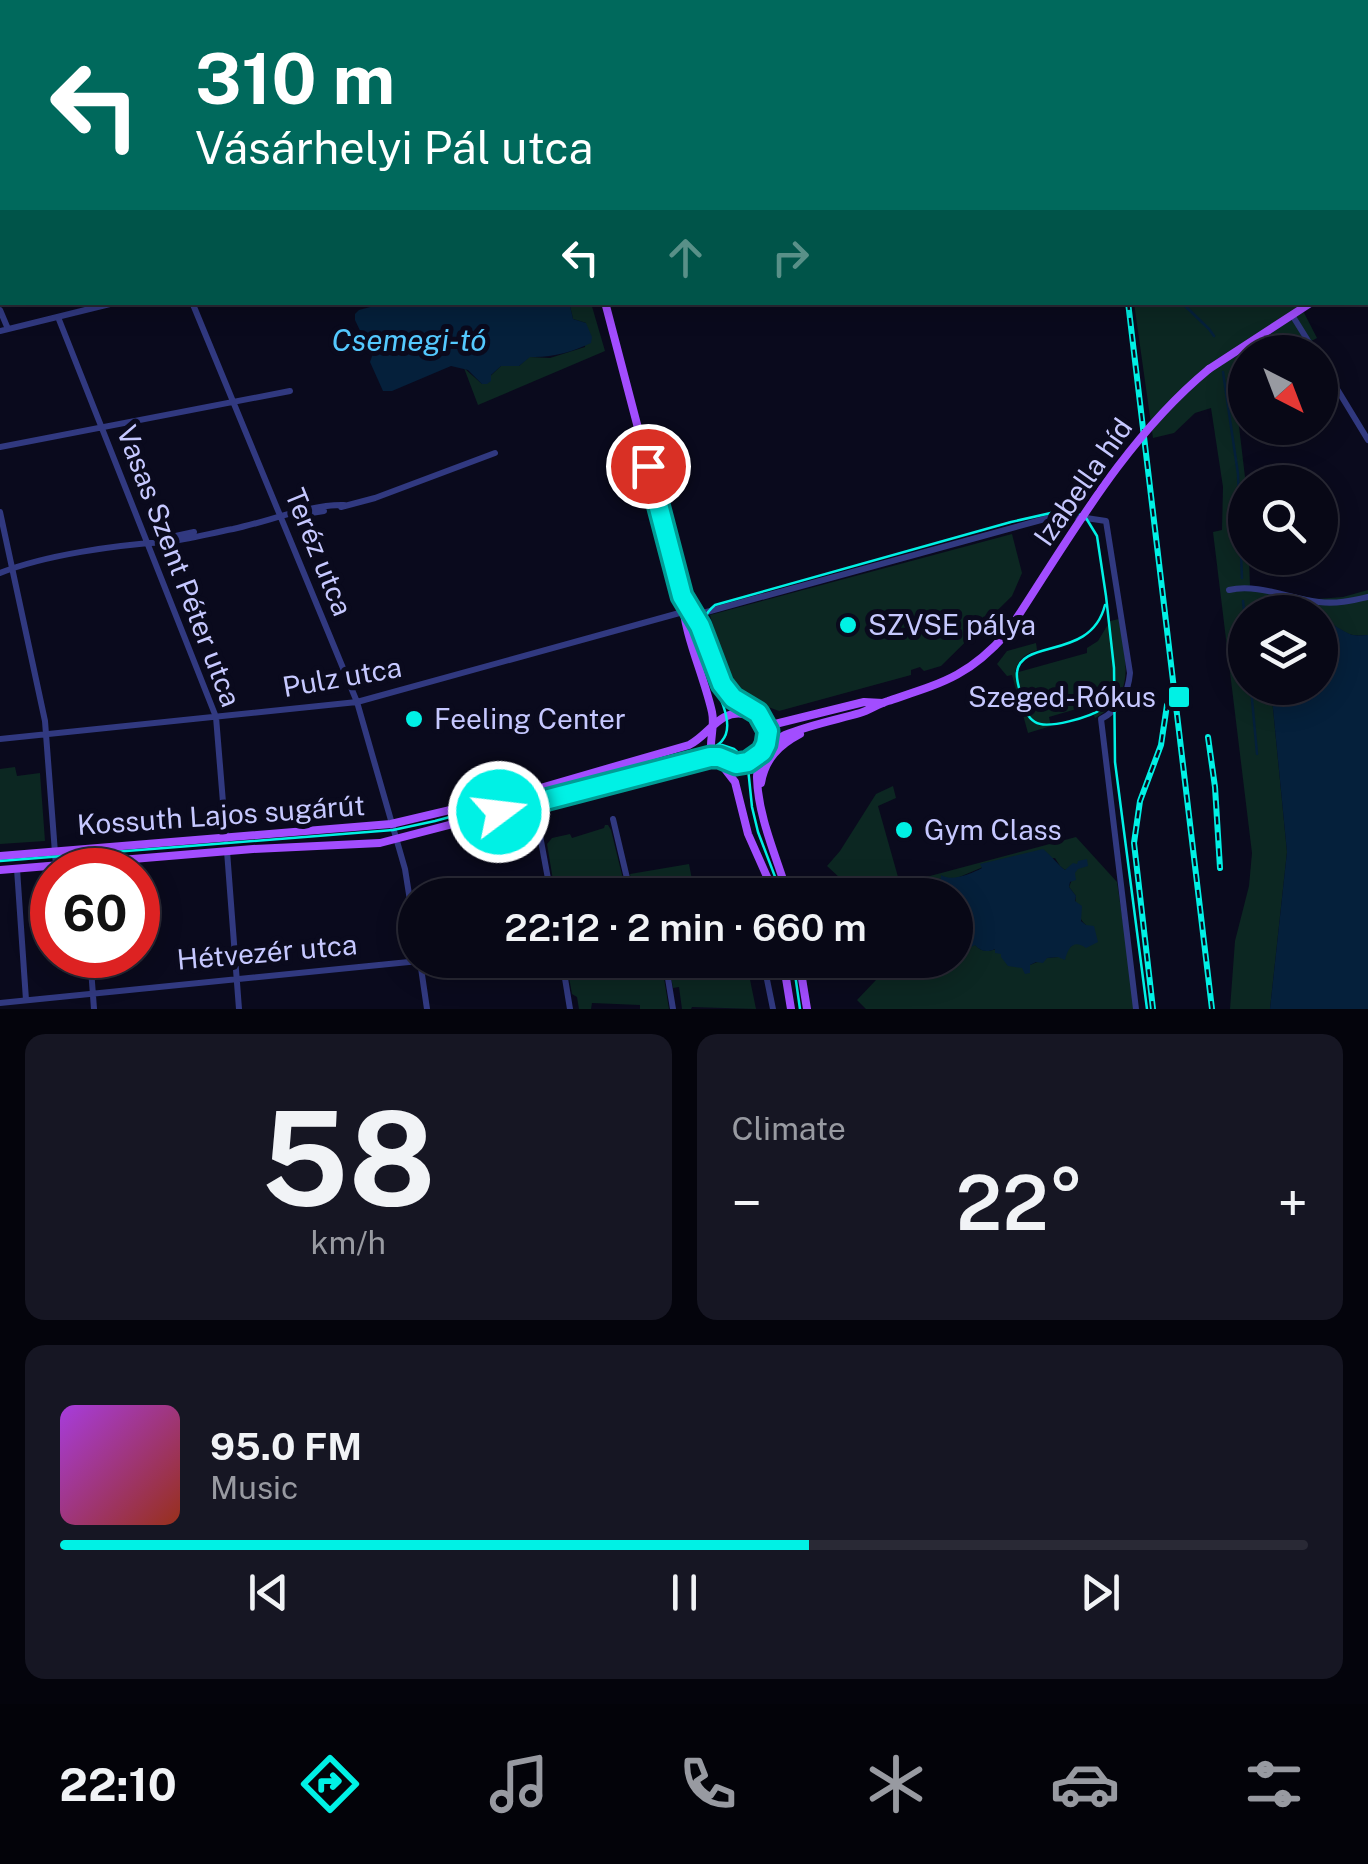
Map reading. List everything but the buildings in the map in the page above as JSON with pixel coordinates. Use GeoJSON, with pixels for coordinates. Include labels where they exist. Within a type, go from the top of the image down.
{"type":"FeatureCollection","features":[{"type":"Feature","properties":{"kind":"main road"},"geometry":{"type":"LineString","coordinates":[[606,305],[714,725],[710,744],[714,757],[735,782],[748,834],[766,878]]}},
{"type":"Feature","properties":{"kind":"main road","name":"Izabella híd"},"geometry":{"type":"LineString","coordinates":[[1007,633],[1131,449],[1166,407],[1209,369],[1307,305]]}},
{"type":"Feature","properties":{"kind":"main road"},"geometry":{"type":"LineString","coordinates":[[682,596],[696,616],[725,690],[766,723],[767,739],[757,774],[759,795],[783,878]]}},
{"type":"Feature","properties":{"kind":"main road","name":"Kossuth Lajos sugárút"},"geometry":{"type":"LineString","coordinates":[[160,858],[396,840],[714,757],[743,764],[783,736],[867,711],[964,673],[1007,633]]}},
{"type":"Feature","properties":{"kind":"main road","name":"Kossuth Lajos sugárút"},"geometry":{"type":"LineString","coordinates":[[97,848],[391,824],[530,791],[689,744],[727,716],[737,714],[766,723],[791,722],[864,702],[882,702]]}},
{"type":"Feature","properties":{"kind":"main road"},"geometry":{"type":"LineString","coordinates":[[759,795],[763,771],[771,757],[788,740],[818,725]]}},
{"type":"Feature","properties":{"kind":"main road","name":"Kossuth Lajos sugárút"},"geometry":{"type":"LineString","coordinates":[[0,856],[30,853]]}},
{"type":"Feature","properties":{"kind":"main road","name":"Kossuth Lajos sugárút"},"geometry":{"type":"LineString","coordinates":[[0,870],[30,868]]}},
{"type":"Feature","properties":{"kind":"main road"},"geometry":{"type":"LineString","coordinates":[[786,978],[791,1009]]}},
{"type":"Feature","properties":{"kind":"main road"},"geometry":{"type":"LineString","coordinates":[[803,978],[807,1009]]}},
{"type":"Feature","properties":{"kind":"street"},"geometry":{"type":"LineString","coordinates":[[0,310],[4,330],[106,305]]}},
{"type":"Feature","properties":{"kind":"street","name":"Teréz utca"},"geometry":{"type":"LineString","coordinates":[[193,305],[276,518],[357,702],[391,824]]}},
{"type":"Feature","properties":{"kind":"street"},"geometry":{"type":"LineString","coordinates":[[1292,315],[1304,335]]}},
{"type":"Feature","properties":{"kind":"street","name":"Vasas Szent Péter utca"},"geometry":{"type":"LineString","coordinates":[[58,317],[216,717],[226,839]]}},
{"type":"Feature","properties":{"kind":"street"},"geometry":{"type":"LineString","coordinates":[[0,447],[290,391]]}},
{"type":"Feature","properties":{"kind":"street"},"geometry":{"type":"LineString","coordinates":[[1338,391],[1368,440]]}},
{"type":"Feature","properties":{"kind":"street"},"geometry":{"type":"LineString","coordinates":[[7,569],[134,543],[164,542],[291,515],[324,512],[375,498],[495,453]]}},
{"type":"Feature","properties":{"kind":"street"},"geometry":{"type":"LineString","coordinates":[[0,512],[7,569],[45,721],[54,848]]}},
{"type":"Feature","properties":{"kind":"street"},"geometry":{"type":"LineString","coordinates":[[690,634],[696,616],[1056,516],[1107,522],[1130,678],[1122,702],[1101,719],[1136,1009]]}},
{"type":"Feature","properties":{"kind":"street"},"geometry":{"type":"LineString","coordinates":[[1232,589],[1324,603],[1368,597]]}},
{"type":"Feature","properties":{"kind":"street","name":"Pulz utca"},"geometry":{"type":"LineString","coordinates":[[0,739],[357,702],[683,612]]}},
{"type":"Feature","properties":{"kind":"street"},"geometry":{"type":"LineString","coordinates":[[534,803],[548,878]]}},
{"type":"Feature","properties":{"kind":"street"},"geometry":{"type":"LineString","coordinates":[[613,819],[627,878]]}},
{"type":"Feature","properties":{"kind":"street","name":"Kossuth Lajos sugárút"},"geometry":{"type":"LineString","coordinates":[[391,824],[396,840]]}},
{"type":"Feature","properties":{"kind":"street"},"geometry":{"type":"LineString","coordinates":[[396,840],[407,878]]}},
{"type":"Feature","properties":{"kind":"street"},"geometry":{"type":"LineString","coordinates":[[227,851],[239,1009]]}},
{"type":"Feature","properties":{"kind":"street"},"geometry":{"type":"LineString","coordinates":[[17,869],[26,1000]]}},
{"type":"Feature","properties":{"kind":"street","name":"Hétvezér utca"},"geometry":{"type":"LineString","coordinates":[[6,1004],[398,962]]}},
{"type":"Feature","properties":{"kind":"street"},"geometry":{"type":"LineString","coordinates":[[92,978],[94,1009]]}},
{"type":"Feature","properties":{"kind":"street"},"geometry":{"type":"LineString","coordinates":[[422,978],[428,1009]]}},
{"type":"Feature","properties":{"kind":"street"},"geometry":{"type":"LineString","coordinates":[[565,978],[570,1009]]}},
{"type":"Feature","properties":{"kind":"street"},"geometry":{"type":"LineString","coordinates":[[668,978],[673,1009]]}},
{"type":"Feature","properties":{"kind":"street"},"geometry":{"type":"LineString","coordinates":[[767,978],[773,1009]]}},
{"type":"Feature","properties":{"kind":"green space"},"geometry":{"type":"Polygon","coordinates":[[[592,305],[605,351],[478,405],[464,368],[482,384],[501,366],[519,366],[529,357],[550,358],[585,347],[586,323],[573,319],[570,306],[592,305]]]}},
{"type":"Feature","properties":{"kind":"green space"},"geometry":{"type":"Polygon","coordinates":[[[1134,305],[1300,305],[1315,335],[1228,335],[1228,445],[1241,445],[1244,465],[1228,465],[1228,575],[1250,575],[1250,587],[1295,595],[1228,595],[1228,655],[1213,532],[1222,530],[1223,487],[1211,408],[1195,413],[1174,433],[1153,438],[1134,305]]]}},
{"type":"Feature","properties":{"kind":"green space","name":"SZVSE pálya"},"geometry":{"type":"Polygon","coordinates":[[[1012,534],[1022,573],[1012,596],[941,666],[924,671],[920,667],[911,670],[911,675],[779,711],[732,689],[710,615],[1012,534]]]}},
{"type":"Feature","properties":{"kind":"green space"},"geometry":{"type":"Polygon","coordinates":[[[1368,590],[1368,635],[1338,628],[1338,597],[1368,590]]]}},
{"type":"Feature","properties":{"kind":"green space"},"geometry":{"type":"Polygon","coordinates":[[[1119,619],[1125,675],[1118,698],[1095,718],[1090,705],[1049,717],[1051,726],[1028,733],[1012,675],[1007,676],[997,664],[1007,651],[1036,643],[1037,650],[1022,658],[1015,673],[1087,653],[1110,621],[1119,619]]]}},
{"type":"Feature","properties":{"kind":"green space"},"geometry":{"type":"Polygon","coordinates":[[[1234,705],[1273,705],[1287,852],[1270,1009],[1230,1009],[1235,941],[1249,886],[1252,853],[1234,705]]]}},
{"type":"Feature","properties":{"kind":"green space"},"geometry":{"type":"Polygon","coordinates":[[[15,767],[17,776],[40,773],[45,841],[0,844],[0,769],[15,767]]]}},
{"type":"Feature","properties":{"kind":"green space"},"geometry":{"type":"Polygon","coordinates":[[[893,786],[896,798],[878,806],[898,878],[840,878],[827,866],[876,794],[893,786]]]}},
{"type":"Feature","properties":{"kind":"green space"},"geometry":{"type":"Polygon","coordinates":[[[608,825],[611,830],[623,878],[553,878],[547,844],[552,838],[570,834],[572,838],[608,825]]]}},
{"type":"Feature","properties":{"kind":"green space"},"geometry":{"type":"Polygon","coordinates":[[[1076,837],[1117,882],[1136,1009],[866,1009],[857,1000],[874,978],[973,978],[975,944],[982,950],[996,949],[1030,965],[1058,957],[1074,944],[1081,944],[1086,925],[1069,887],[1078,865],[1065,870],[1055,858],[983,867],[957,878],[922,878],[1076,837]]]}},
{"type":"Feature","properties":{"kind":"green space"},"geometry":{"type":"Polygon","coordinates":[[[689,864],[692,878],[631,878],[630,874],[689,864]]]}},
{"type":"Feature","properties":{"kind":"green space"},"geometry":{"type":"Polygon","coordinates":[[[569,978],[664,978],[669,1009],[592,1003],[591,1009],[579,1009],[577,997],[572,994],[569,978]]]}},
{"type":"Feature","properties":{"kind":"green space"},"geometry":{"type":"Polygon","coordinates":[[[671,978],[750,978],[756,1009],[682,1009],[679,987],[673,988],[671,978]]]}},
{"type":"Feature","properties":{"kind":"water","name":"Csemegi-tó"},"geometry":{"type":"Polygon","coordinates":[[[378,305],[569,305],[573,319],[586,323],[592,337],[591,343],[561,354],[530,357],[519,366],[501,366],[487,384],[468,370],[451,366],[392,391],[383,391],[355,320],[359,310],[378,305]]]}},
{"type":"Feature","properties":{"kind":"water"},"geometry":{"type":"Polygon","coordinates":[[[1338,628],[1350,634],[1368,635],[1368,1009],[1270,1009],[1287,852],[1273,705],[1338,705],[1338,628]]]}},
{"type":"Feature","properties":{"kind":"water"},"geometry":{"type":"Polygon","coordinates":[[[1043,849],[1065,870],[1087,859],[1088,866],[1078,869],[1076,880],[1069,887],[1082,906],[1081,921],[1094,926],[1098,942],[1086,948],[1072,946],[1065,960],[1047,958],[1043,963],[1030,965],[1030,973],[1025,974],[1022,968],[1008,966],[995,949],[984,951],[973,946],[973,878],[950,878],[982,868],[980,864],[1043,849]]]}},
{"type":"Feature","properties":{"kind":"waterway"},"geometry":{"type":"LineString","coordinates":[[1184,305],[1214,336]]}},
{"type":"Feature","properties":{"kind":"waterway"},"geometry":{"type":"LineString","coordinates":[[1223,372],[1238,474],[1242,578]]}},
{"type":"Feature","properties":{"kind":"waterway"},"geometry":{"type":"LineString","coordinates":[[1253,705],[1257,754]]}},
{"type":"Feature","properties":{"kind":"tram line"},"geometry":{"type":"LineString","coordinates":[[705,751],[722,741],[727,726],[701,643],[703,623],[715,605],[1011,522],[1064,510],[1076,512],[1086,518],[1097,536],[1106,596],[1114,668],[1115,762],[1147,1009]]}},
{"type":"Feature","properties":{"kind":"tram line"},"geometry":{"type":"LineString","coordinates":[[1105,605],[1097,623],[1086,634],[1021,662],[1017,681],[1027,713],[1041,724],[1097,712],[1108,704],[1116,689]]}},
{"type":"Feature","properties":{"kind":"tram line"},"geometry":{"type":"LineString","coordinates":[[0,861],[393,830],[722,745],[744,758],[758,832],[776,878]]}},
{"type":"Feature","properties":{"kind":"tram line"},"geometry":{"type":"LineString","coordinates":[[796,978],[800,1009]]}},
{"type":"Feature","properties":{"kind":"railway"},"geometry":{"type":"LineString","coordinates":[[1128,305],[1212,1009]]}},
{"type":"Feature","properties":{"kind":"railway"},"geometry":{"type":"LineString","coordinates":[[1153,1009],[1134,843],[1140,801],[1161,745],[1167,705]]}},
{"type":"Feature","properties":{"kind":"railway"},"geometry":{"type":"LineString","coordinates":[[1208,737],[1220,868]]}},
{"type":"Feature","properties":{"kind":"place","name":"SZVSE pálya"},"geometry":{"type":"Point","coordinates":[848,625]}},
{"type":"Feature","properties":{"kind":"place","name":"Szeged-Rókus"},"geometry":{"type":"Point","coordinates":[1179,697]}},
{"type":"Feature","properties":{"kind":"place","name":"Feeling Center"},"geometry":{"type":"Point","coordinates":[414,719]}},
{"type":"Feature","properties":{"kind":"place","name":"Gym Class"},"geometry":{"type":"Point","coordinates":[904,830]}},
{"type":"Feature","properties":{"kind":"route"},"geometry":{"type":"LineString","coordinates":[[499,812],[710,757],[746,763],[762,752],[766,744],[768,731],[763,718],[725,690],[696,616],[682,596],[648,466]]}}]}
